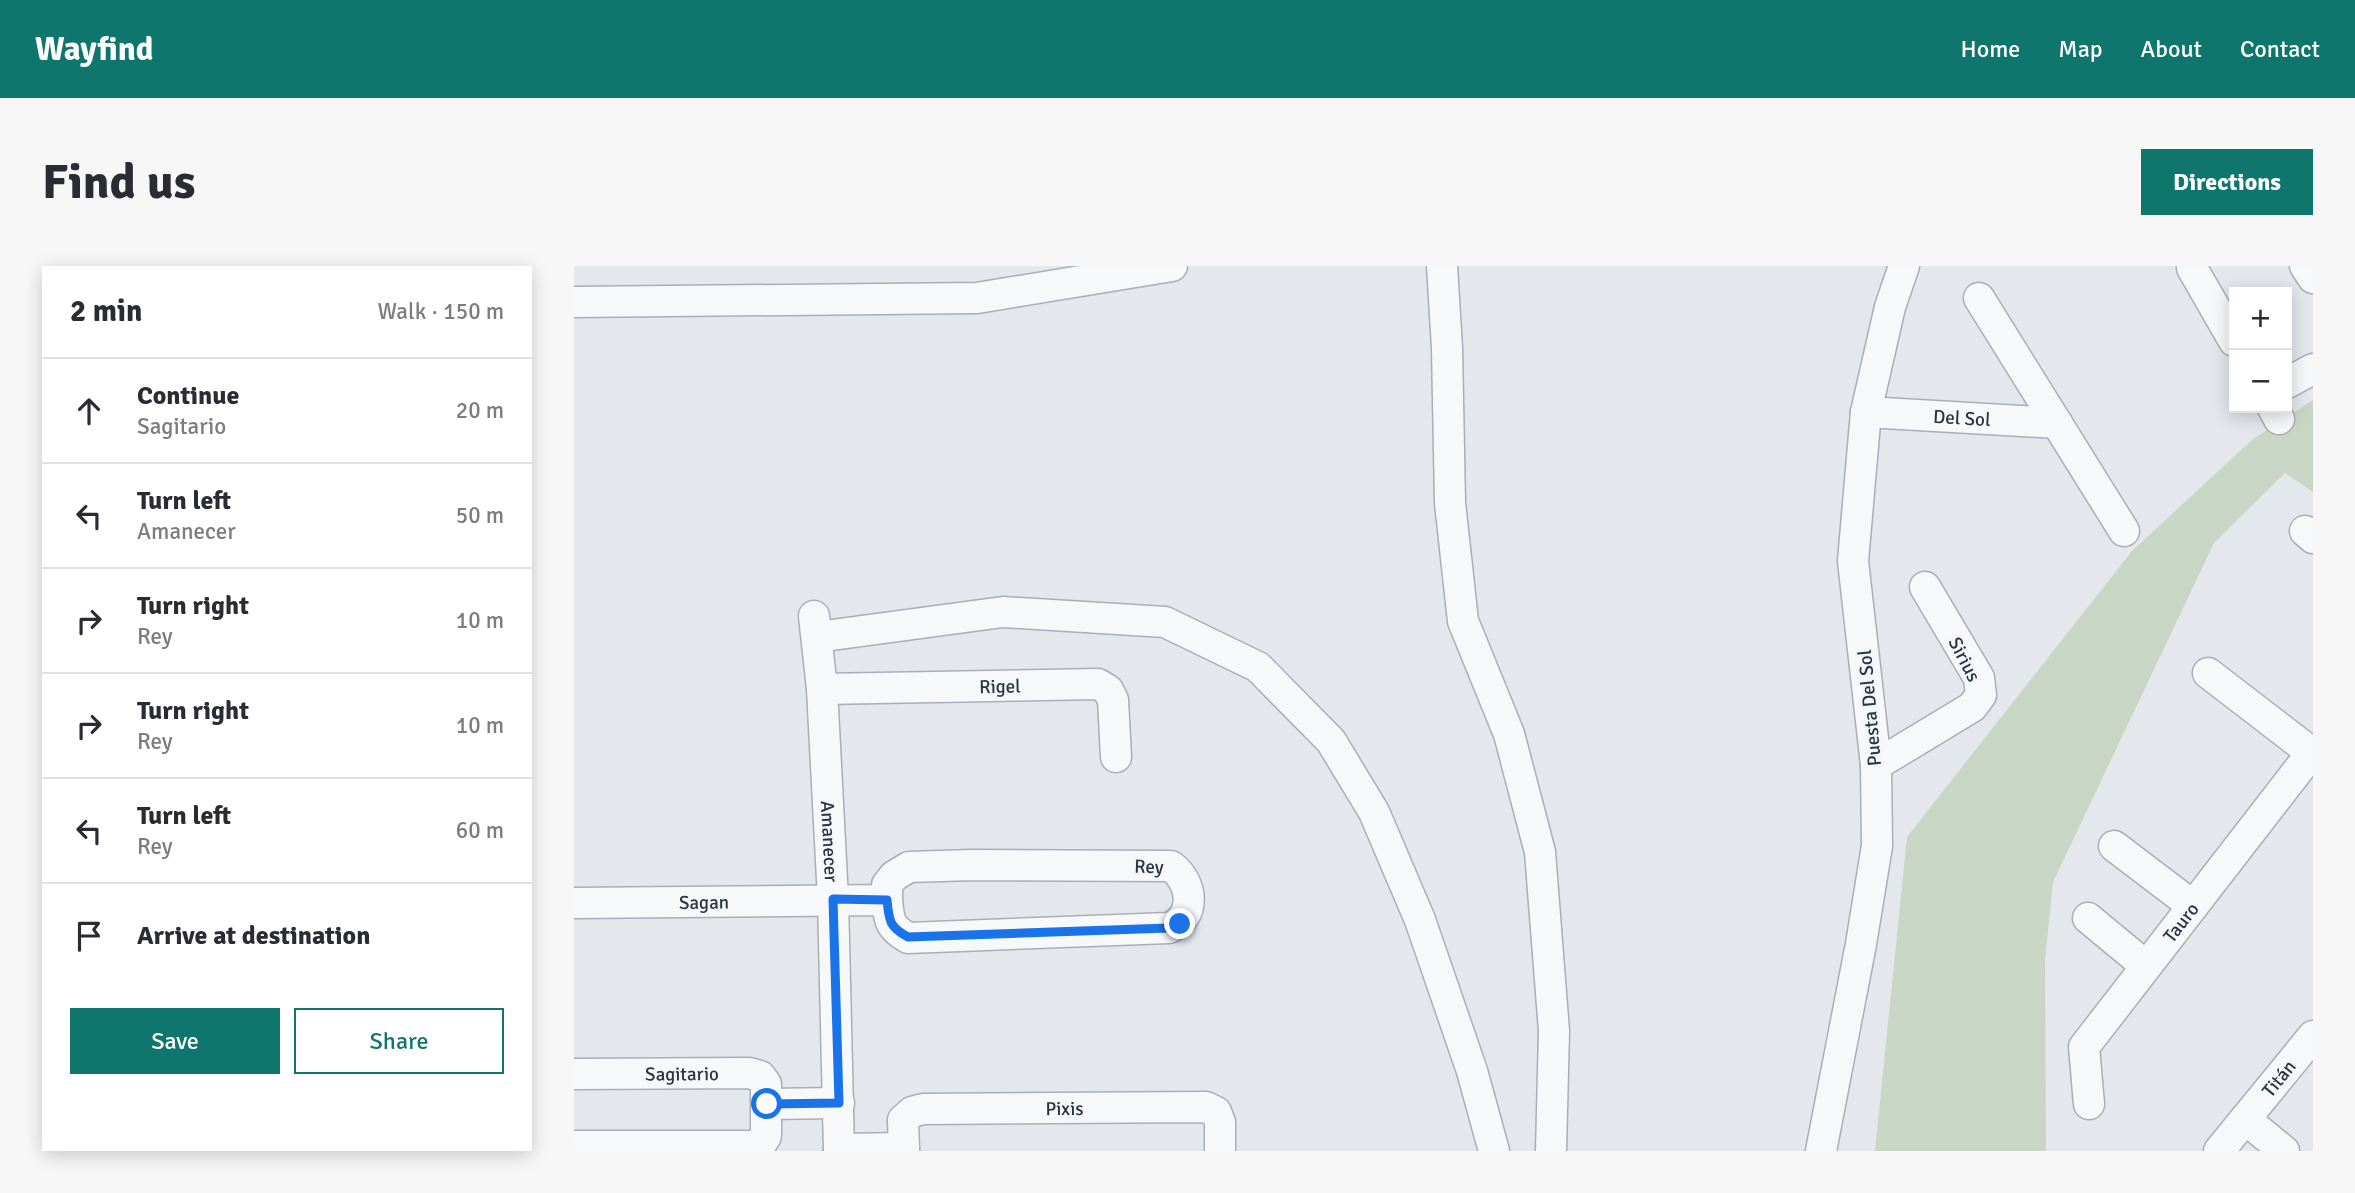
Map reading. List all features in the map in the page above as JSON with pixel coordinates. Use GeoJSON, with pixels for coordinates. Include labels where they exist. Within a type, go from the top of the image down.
{"type":"FeatureCollection","features":[{"type":"Feature","properties":{"kind":"street"},"geometry":{"type":"LineString","coordinates":[[574,302],[977,298],[1172,266]]}},
{"type":"Feature","properties":{"kind":"street"},"geometry":{"type":"LineString","coordinates":[[1443,266],[1450,503],[1463,621],[1509,734],[1540,852],[1554,1031],[1551,1151]]}},
{"type":"Feature","properties":{"kind":"street","name":"Puesta Del Sol"},"geometry":{"type":"LineString","coordinates":[[1821,1151],[1877,846],[1875,765],[1853,561],[1866,412],[1890,307],[1904,266]]}},
{"type":"Feature","properties":{"kind":"street"},"geometry":{"type":"LineString","coordinates":[[2305,266],[2313,278]]}},
{"type":"Feature","properties":{"kind":"street"},"geometry":{"type":"LineString","coordinates":[[2192,268],[2229,332]]}},
{"type":"Feature","properties":{"kind":"street"},"geometry":{"type":"LineString","coordinates":[[1979,298],[2124,531]]}},
{"type":"Feature","properties":{"kind":"street"},"geometry":{"type":"LineString","coordinates":[[2292,380],[2313,369]]}},
{"type":"Feature","properties":{"kind":"street","name":"Del Sol"},"geometry":{"type":"LineString","coordinates":[[1866,412],[2057,423]]}},
{"type":"Feature","properties":{"kind":"street","name":"Sirius"},"geometry":{"type":"LineString","coordinates":[[1875,765],[1972,708],[1981,695],[1979,678],[1925,587]]}},
{"type":"Feature","properties":{"kind":"street","name":"Amanecer"},"geometry":{"type":"LineString","coordinates":[[839,1150],[833,899],[816,626],[1003,612],[1165,622],[1258,667],[1331,741],[1374,813],[1420,920],[1472,1071],[1494,1151]]}},
{"type":"Feature","properties":{"kind":"street"},"geometry":{"type":"LineString","coordinates":[[2208,673],[2312,752]]}},
{"type":"Feature","properties":{"kind":"street","name":"Rigel"},"geometry":{"type":"LineString","coordinates":[[822,689],[1098,684],[1108,690],[1113,700],[1116,757]]}},
{"type":"Feature","properties":{"kind":"street","name":"Tauro"},"geometry":{"type":"LineString","coordinates":[[2089,1104],[2084,1047],[2312,752]]}},
{"type":"Feature","properties":{"kind":"street"},"geometry":{"type":"LineString","coordinates":[[2115,846],[2193,906]]}},
{"type":"Feature","properties":{"kind":"street","name":"Rey"},"geometry":{"type":"LineString","coordinates":[[972,865],[1171,866],[1180,872],[1187,882],[1188,897],[1187,913],[1180,924],[1169,928],[908,937],[895,930],[888,918],[887,900],[887,886],[894,876],[909,867],[972,865]]}},
{"type":"Feature","properties":{"kind":"street"},"geometry":{"type":"LineString","coordinates":[[833,899],[887,900]]}},
{"type":"Feature","properties":{"kind":"street","name":"Sagan"},"geometry":{"type":"LineString","coordinates":[[574,902],[833,899]]}},
{"type":"Feature","properties":{"kind":"street"},"geometry":{"type":"LineString","coordinates":[[2088,918],[2146,967]]}},
{"type":"Feature","properties":{"kind":"street","name":"Titán"},"geometry":{"type":"LineString","coordinates":[[2219,1151],[2313,1036]]}},
{"type":"Feature","properties":{"kind":"street","name":"Sagitario"},"geometry":{"type":"LineString","coordinates":[[574,1074],[749,1073],[760,1076],[766,1084],[767,1104],[766,1136],[761,1143],[751,1146],[574,1146]]}},
{"type":"Feature","properties":{"kind":"street"},"geometry":{"type":"LineString","coordinates":[[767,1104],[839,1103]]}},
{"type":"Feature","properties":{"kind":"street","name":"Pixis"},"geometry":{"type":"LineString","coordinates":[[839,1150],[904,1150],[903,1120],[912,1112],[923,1109],[1206,1107],[1216,1112],[1220,1122],[1220,1151]]}},
{"type":"Feature","properties":{"kind":"street"},"geometry":{"type":"LineString","coordinates":[[2245,1119],[2284,1151]]}},
{"type":"Feature","properties":{"kind":"green space"},"geometry":{"type":"Polygon","coordinates":[[[2313,400],[2313,492],[2285,473],[2214,543],[2053,882],[2045,960],[2046,1151],[1875,1151],[1907,837],[2132,551],[2253,439],[2313,400]]]}},
{"type":"Feature","properties":{"kind":"route"},"geometry":{"type":"LineString","coordinates":[[767,1104],[839,1103],[833,899],[887,900],[888,918],[895,930],[908,937],[1169,928],[1180,924]]}}]}
